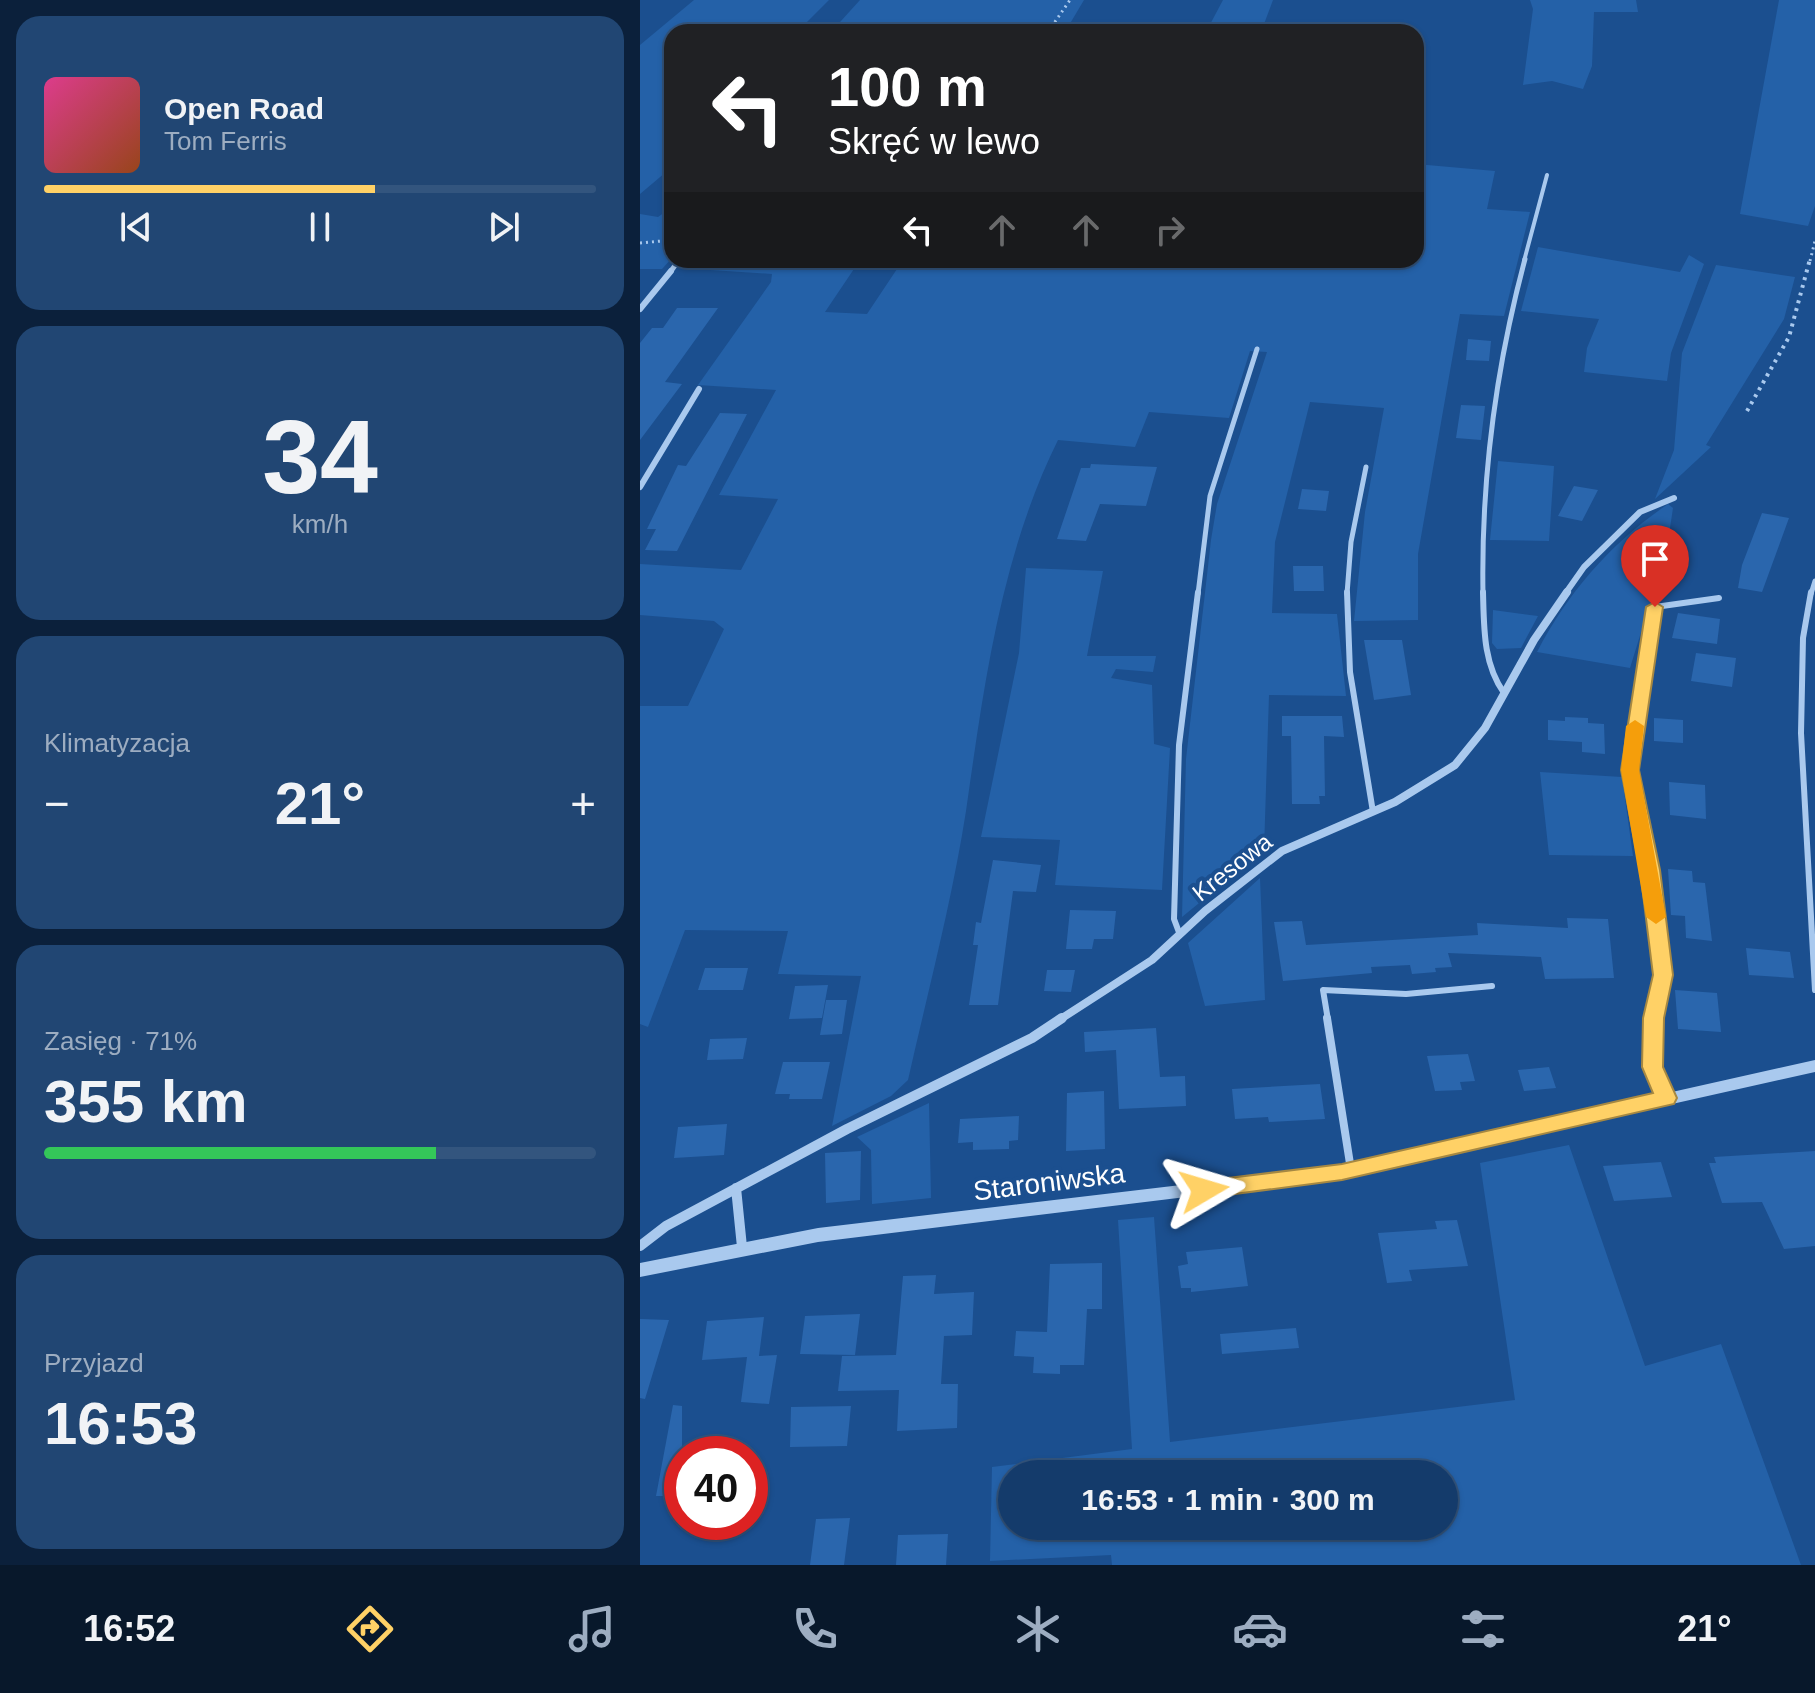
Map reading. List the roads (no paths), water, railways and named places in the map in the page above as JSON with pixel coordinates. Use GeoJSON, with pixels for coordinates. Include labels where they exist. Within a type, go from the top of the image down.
{"type":"FeatureCollection","features":[{"type":"Feature","properties":{"kind":"street"},"geometry":{"type":"LineString","coordinates":[[640,309],[671,271]]}},
{"type":"Feature","properties":{"kind":"street"},"geometry":{"type":"LineString","coordinates":[[640,487],[699,389]]}},
{"type":"Feature","properties":{"kind":"street","name":"Kresowa"},"geometry":{"type":"LineString","coordinates":[[640,1246],[666,1226],[736,1188],[1032,1038],[1106,993],[1282,851],[1420,790],[1455,765],[1485,728],[1540,631],[1584,567],[1640,512],[1674,498]]}},
{"type":"Feature","properties":{"kind":"street","name":"Staroniwska"},"geometry":{"type":"LineString","coordinates":[[640,1270],[742,1247],[818,1235],[1351,1170],[1815,1066]]}},
{"type":"Feature","properties":{"kind":"street"},"geometry":{"type":"LineString","coordinates":[[736,1188],[742,1247]]}},
{"type":"Feature","properties":{"kind":"lane"},"geometry":{"type":"LineString","coordinates":[[1504,693],[1494,679],[1484,636],[1482,526],[1505,332],[1547,175]]}},
{"type":"Feature","properties":{"kind":"lane"},"geometry":{"type":"LineString","coordinates":[[1180,935],[1174,919],[1179,745],[1210,496],[1257,349]]}},
{"type":"Feature","properties":{"kind":"lane"},"geometry":{"type":"LineString","coordinates":[[1366,467],[1352,525],[1347,589],[1348,654],[1373,812]]}},
{"type":"Feature","properties":{"kind":"lane"},"geometry":{"type":"LineString","coordinates":[[1815,581],[1807,602],[1802,644],[1800,744],[1815,990]]}},
{"type":"Feature","properties":{"kind":"lane"},"geometry":{"type":"LineString","coordinates":[[1658,1100],[1653,1067],[1654,1018],[1663,975],[1650,870],[1630,770],[1655,607],[1693,599],[1719,598]]}},
{"type":"Feature","properties":{"kind":"lane"},"geometry":{"type":"LineString","coordinates":[[1351,1170],[1323,990],[1406,994],[1492,986]]}}]}
